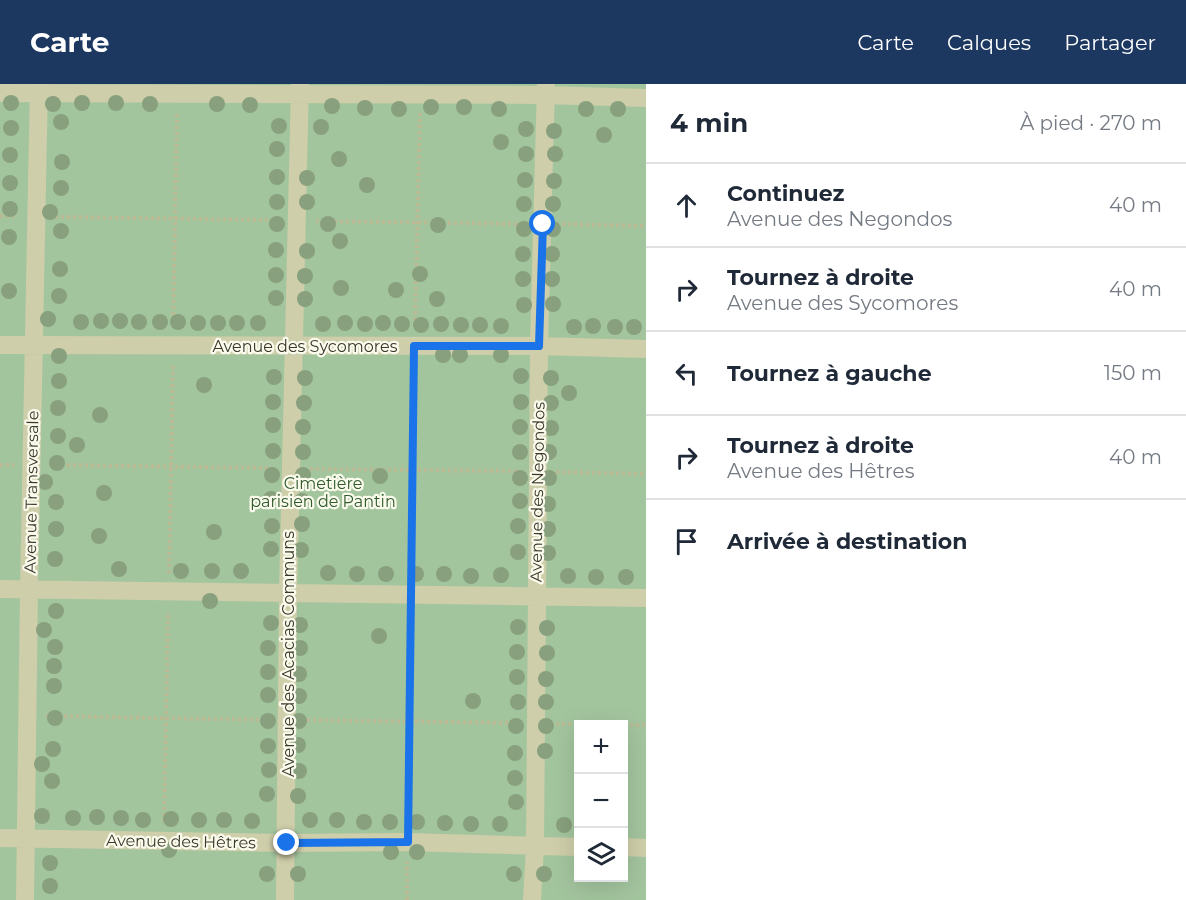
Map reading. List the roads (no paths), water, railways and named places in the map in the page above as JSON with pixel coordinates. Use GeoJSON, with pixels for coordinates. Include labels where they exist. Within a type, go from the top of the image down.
{"type":"FeatureCollection","features":[{"type":"Feature","properties":{"kind":"lane"},"geometry":{"type":"LineString","coordinates":[[0,93],[39,89],[546,89],[646,98]]}},
{"type":"Feature","properties":{"kind":"lane","name":"Avenue Transversale"},"geometry":{"type":"LineString","coordinates":[[25,900],[39,89]]}},
{"type":"Feature","properties":{"kind":"lane","name":"Avenue des Acacias Communs"},"geometry":{"type":"LineString","coordinates":[[285,900],[292,347],[300,89]]}},
{"type":"Feature","properties":{"kind":"lane","name":"Avenue des Negondos"},"geometry":{"type":"LineString","coordinates":[[532,900],[535,846],[539,346],[546,89]]}},
{"type":"Feature","properties":{"kind":"lane","name":"Avenue des Sycomores"},"geometry":{"type":"LineString","coordinates":[[0,345],[539,346],[646,349]]}},
{"type":"Feature","properties":{"kind":"lane"},"geometry":{"type":"LineString","coordinates":[[0,589],[646,598]]}},
{"type":"Feature","properties":{"kind":"lane","name":"Avenue des Hêtres"},"geometry":{"type":"LineString","coordinates":[[0,838],[287,843],[408,842],[574,847]]}},
{"type":"Feature","properties":{"kind":"lane"},"geometry":{"type":"LineString","coordinates":[[628,847],[646,848]]}},
{"type":"Feature","properties":{"kind":"park label","name":"Cimetière parisien de Pantin"},"geometry":{"type":"Point","coordinates":[323,492]}}]}
